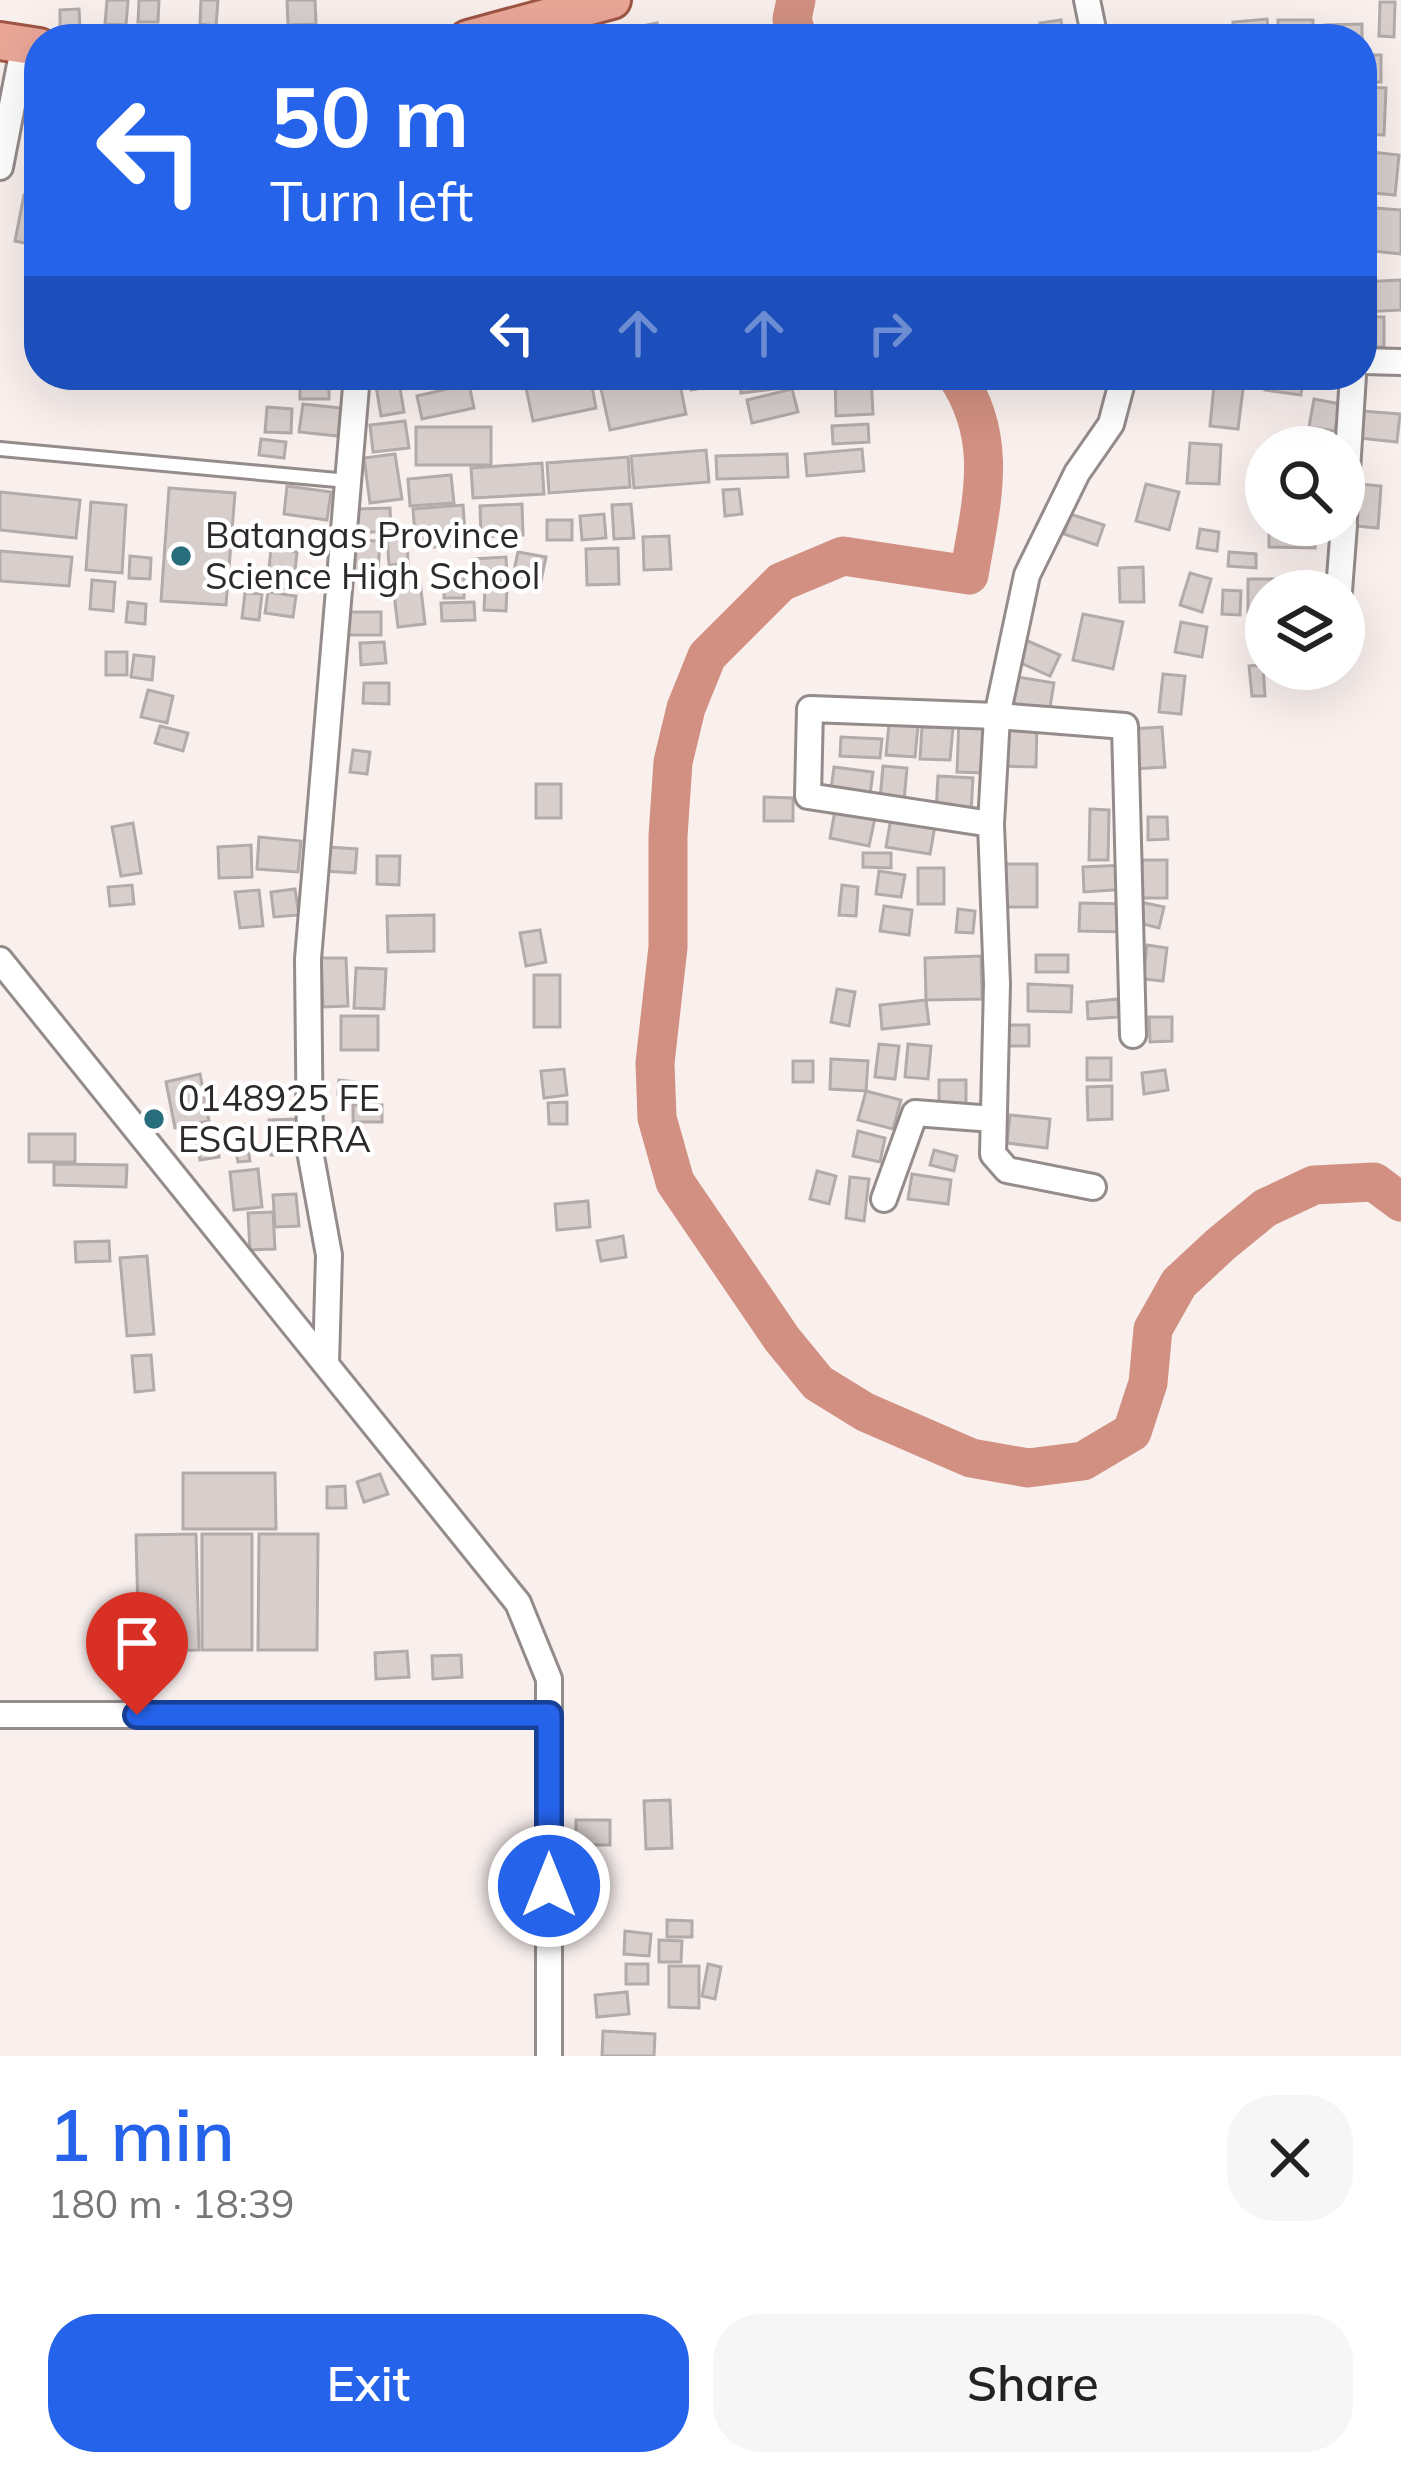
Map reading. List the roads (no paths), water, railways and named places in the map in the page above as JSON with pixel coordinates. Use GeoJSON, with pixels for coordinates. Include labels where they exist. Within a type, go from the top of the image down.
{"type":"FeatureCollection","features":[{"type":"Feature","properties":{"kind":"main road"},"geometry":{"type":"LineString","coordinates":[[523,24],[612,0]]}},
{"type":"Feature","properties":{"kind":"street"},"geometry":{"type":"LineString","coordinates":[[0,167],[21,44]]}},
{"type":"Feature","properties":{"kind":"street"},"geometry":{"type":"LineString","coordinates":[[326,1364],[329,1255],[310,1151],[308,959],[356,390]]}},
{"type":"Feature","properties":{"kind":"street"},"geometry":{"type":"LineString","coordinates":[[1093,1187],[1007,1170],[993,1154],[997,984],[991,824],[997,716],[1027,575],[1077,472],[1111,424],[1120,390]]}},
{"type":"Feature","properties":{"kind":"street"},"geometry":{"type":"LineString","coordinates":[[1350,426],[1352,390]]}},
{"type":"Feature","properties":{"kind":"street"},"geometry":{"type":"LineString","coordinates":[[991,824],[808,796],[810,710],[1125,726],[1133,1035]]}},
{"type":"Feature","properties":{"kind":"street"},"geometry":{"type":"LineString","coordinates":[[0,960],[518,1603],[549,1679],[549,2056]]}},
{"type":"Feature","properties":{"kind":"street"},"geometry":{"type":"LineString","coordinates":[[884,1199],[915,1113],[994,1119]]}},
{"type":"Feature","properties":{"kind":"street"},"geometry":{"type":"LineString","coordinates":[[0,1715],[549,1715]]}},
{"type":"Feature","properties":{"kind":"lane"},"geometry":{"type":"LineString","coordinates":[[0,449],[348,482]]}},
{"type":"Feature","properties":{"kind":"waterway"},"geometry":{"type":"LineString","coordinates":[[794,24],[796,0]]}},
{"type":"Feature","properties":{"kind":"waterway"},"geometry":{"type":"LineString","coordinates":[[965,390],[978,424],[984,472],[969,575],[843,556],[781,582],[707,656],[686,708],[673,762],[668,947],[655,1063],[657,1118],[675,1182],[782,1339],[818,1383],[865,1412],[971,1458],[1028,1468],[1083,1461],[1132,1432],[1148,1383],[1153,1329],[1179,1283],[1265,1208],[1314,1185],[1374,1182],[1401,1202]]}},
{"type":"Feature","properties":{"kind":"place","name":"Batangas Province Science High School"},"geometry":{"type":"Point","coordinates":[181,556]}},
{"type":"Feature","properties":{"kind":"place","name":"0148925 FE ESGUERRA"},"geometry":{"type":"Point","coordinates":[154,1119]}}]}
